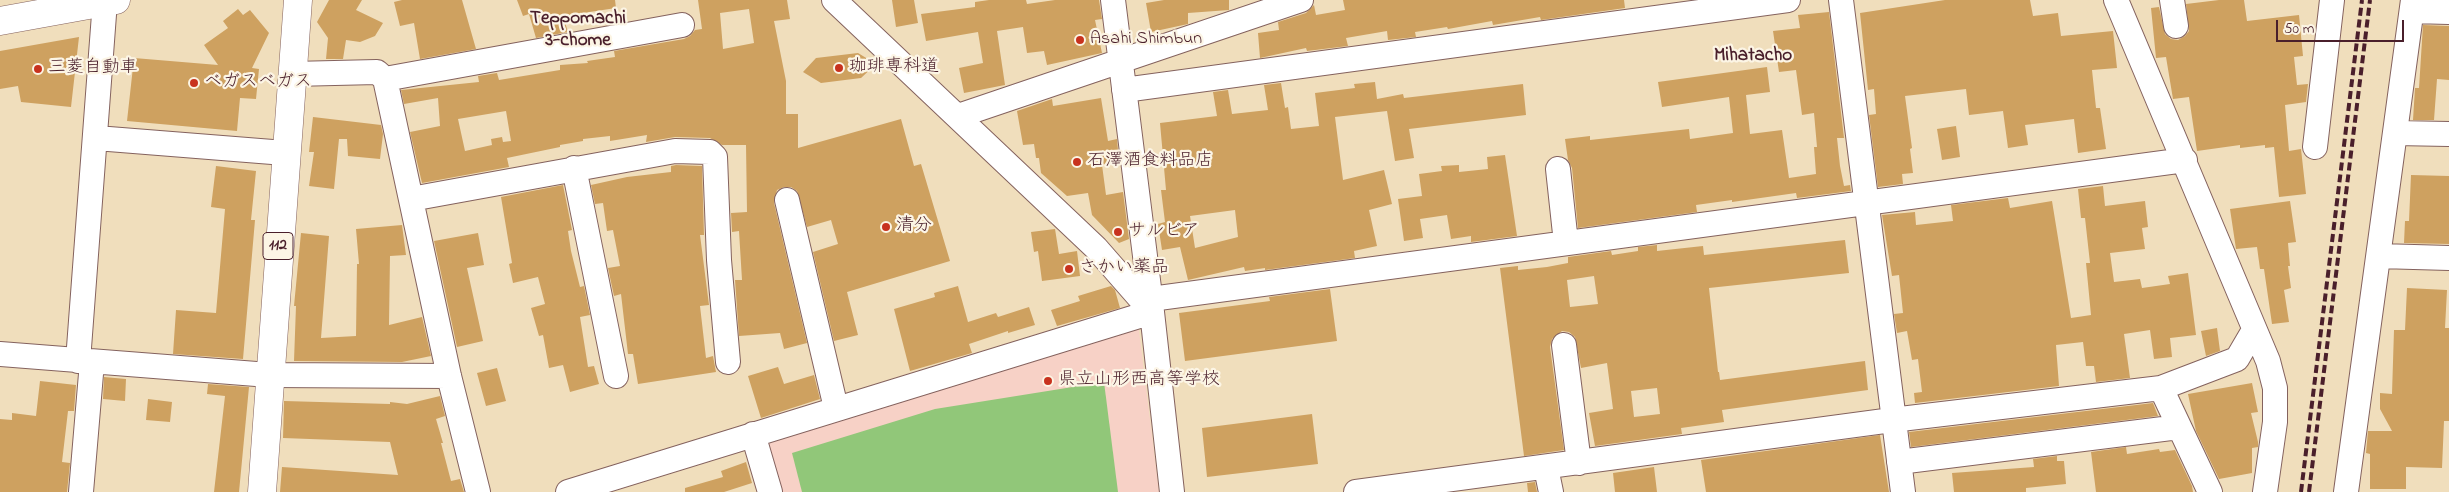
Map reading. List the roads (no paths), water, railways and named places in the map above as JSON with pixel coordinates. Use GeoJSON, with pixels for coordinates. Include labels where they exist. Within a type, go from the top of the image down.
{"type":"FeatureCollection","features":[{"type":"Feature","properties":{"kind":"highway","name":"112"},"geometry":{"type":"LineString","coordinates":[[262,492],[285,153],[298,0]]}},
{"type":"Feature","properties":{"kind":"highway"},"geometry":{"type":"LineString","coordinates":[[0,21],[111,1]]}},
{"type":"Feature","properties":{"kind":"street"},"geometry":{"type":"LineString","coordinates":[[834,0],[1096,248],[1152,306]]}},
{"type":"Feature","properties":{"kind":"street"},"geometry":{"type":"LineString","coordinates":[[1113,0],[1152,306],[1172,492]]}},
{"type":"Feature","properties":{"kind":"street"},"geometry":{"type":"LineString","coordinates":[[958,116],[1301,0]]}},
{"type":"Feature","properties":{"kind":"street"},"geometry":{"type":"LineString","coordinates":[[1124,90],[1788,0]]}},
{"type":"Feature","properties":{"kind":"street"},"geometry":{"type":"LineString","coordinates":[[1842,0],[1892,420],[1903,492]]}},
{"type":"Feature","properties":{"kind":"street"},"geometry":{"type":"LineString","coordinates":[[2116,0],[2185,160],[2268,361],[2275,388],[2275,422],[2265,492]]}},
{"type":"Feature","properties":{"kind":"street"},"geometry":{"type":"LineString","coordinates":[[2172,0],[2176,26]]}},
{"type":"Feature","properties":{"kind":"street"},"geometry":{"type":"LineString","coordinates":[[2315,147],[2332,0]]}},
{"type":"Feature","properties":{"kind":"street"},"geometry":{"type":"LineString","coordinates":[[81,492],[85,361],[96,138],[111,1]]}},
{"type":"Feature","properties":{"kind":"street"},"geometry":{"type":"LineString","coordinates":[[2346,492],[2380,256],[2413,5],[2449,12]]}},
{"type":"Feature","properties":{"kind":"street"},"geometry":{"type":"LineString","coordinates":[[385,79],[682,25]]}},
{"type":"Feature","properties":{"kind":"street"},"geometry":{"type":"LineString","coordinates":[[292,74],[377,72],[385,79],[449,376],[478,492]]}},
{"type":"Feature","properties":{"kind":"street"},"geometry":{"type":"LineString","coordinates":[[2395,132],[2449,134]]}},
{"type":"Feature","properties":{"kind":"street"},"geometry":{"type":"LineString","coordinates":[[96,138],[285,153]]}},
{"type":"Feature","properties":{"kind":"street"},"geometry":{"type":"LineString","coordinates":[[411,199],[674,151],[710,152],[715,157],[719,260],[728,362]]}},
{"type":"Feature","properties":{"kind":"street"},"geometry":{"type":"LineString","coordinates":[[568,492],[1152,306],[1566,244],[2185,160]]}},
{"type":"Feature","properties":{"kind":"street"},"geometry":{"type":"LineString","coordinates":[[574,168],[616,376]]}},
{"type":"Feature","properties":{"kind":"street"},"geometry":{"type":"LineString","coordinates":[[1558,169],[1566,244]]}},
{"type":"Feature","properties":{"kind":"street"},"geometry":{"type":"LineString","coordinates":[[787,200],[836,408]]}},
{"type":"Feature","properties":{"kind":"street"},"geometry":{"type":"LineString","coordinates":[[2380,256],[2449,258]]}},
{"type":"Feature","properties":{"kind":"street"},"geometry":{"type":"LineString","coordinates":[[1356,492],[1475,485],[1546,468],[1579,463],[1892,420],[2161,388],[2237,360],[2254,330]]}},
{"type":"Feature","properties":{"kind":"street"},"geometry":{"type":"LineString","coordinates":[[1564,344],[1579,463]]}},
{"type":"Feature","properties":{"kind":"street"},"geometry":{"type":"LineString","coordinates":[[0,354],[269,374],[449,376]]}},
{"type":"Feature","properties":{"kind":"street"},"geometry":{"type":"LineString","coordinates":[[2161,388],[2210,492]]}},
{"type":"Feature","properties":{"kind":"street"},"geometry":{"type":"LineString","coordinates":[[1899,462],[2179,427]]}},
{"type":"Feature","properties":{"kind":"street"},"geometry":{"type":"LineString","coordinates":[[753,434],[770,492]]}},
{"type":"Feature","properties":{"kind":"street"},"geometry":{"type":"LineString","coordinates":[[1546,468],[1551,492]]}},
{"type":"Feature","properties":{"kind":"railway"},"geometry":{"type":"LineString","coordinates":[[2301,492],[2362,0]]}},
{"type":"Feature","properties":{"kind":"railway"},"geometry":{"type":"LineString","coordinates":[[2309,492],[2370,0]]}},
{"type":"Feature","properties":{"kind":"place","name":"Asahi Shimbun"},"geometry":{"type":"Point","coordinates":[1080,40]}},
{"type":"Feature","properties":{"kind":"place","name":"珈琲専科道"},"geometry":{"type":"Point","coordinates":[839,68]}},
{"type":"Feature","properties":{"kind":"place","name":"三菱自動車"},"geometry":{"type":"Point","coordinates":[38,69]}},
{"type":"Feature","properties":{"kind":"place","name":"ベガスベガス"},"geometry":{"type":"Point","coordinates":[194,83]}},
{"type":"Feature","properties":{"kind":"place","name":"石澤酒食料品店"},"geometry":{"type":"Point","coordinates":[1077,162]}},
{"type":"Feature","properties":{"kind":"place","name":"清分"},"geometry":{"type":"Point","coordinates":[886,227]}},
{"type":"Feature","properties":{"kind":"place","name":"サルビア"},"geometry":{"type":"Point","coordinates":[1118,232]}},
{"type":"Feature","properties":{"kind":"place","name":"さかい薬品"},"geometry":{"type":"Point","coordinates":[1069,269]}},
{"type":"Feature","properties":{"kind":"place","name":"県立山形西高等学校"},"geometry":{"type":"Point","coordinates":[1048,381]}},
{"type":"Feature","properties":{"kind":"district","name":"Teppomachi 3-chome"},"geometry":{"type":"Point","coordinates":[578,31]}},
{"type":"Feature","properties":{"kind":"district","name":"Mihatacho"},"geometry":{"type":"Point","coordinates":[1753,57]}}]}
